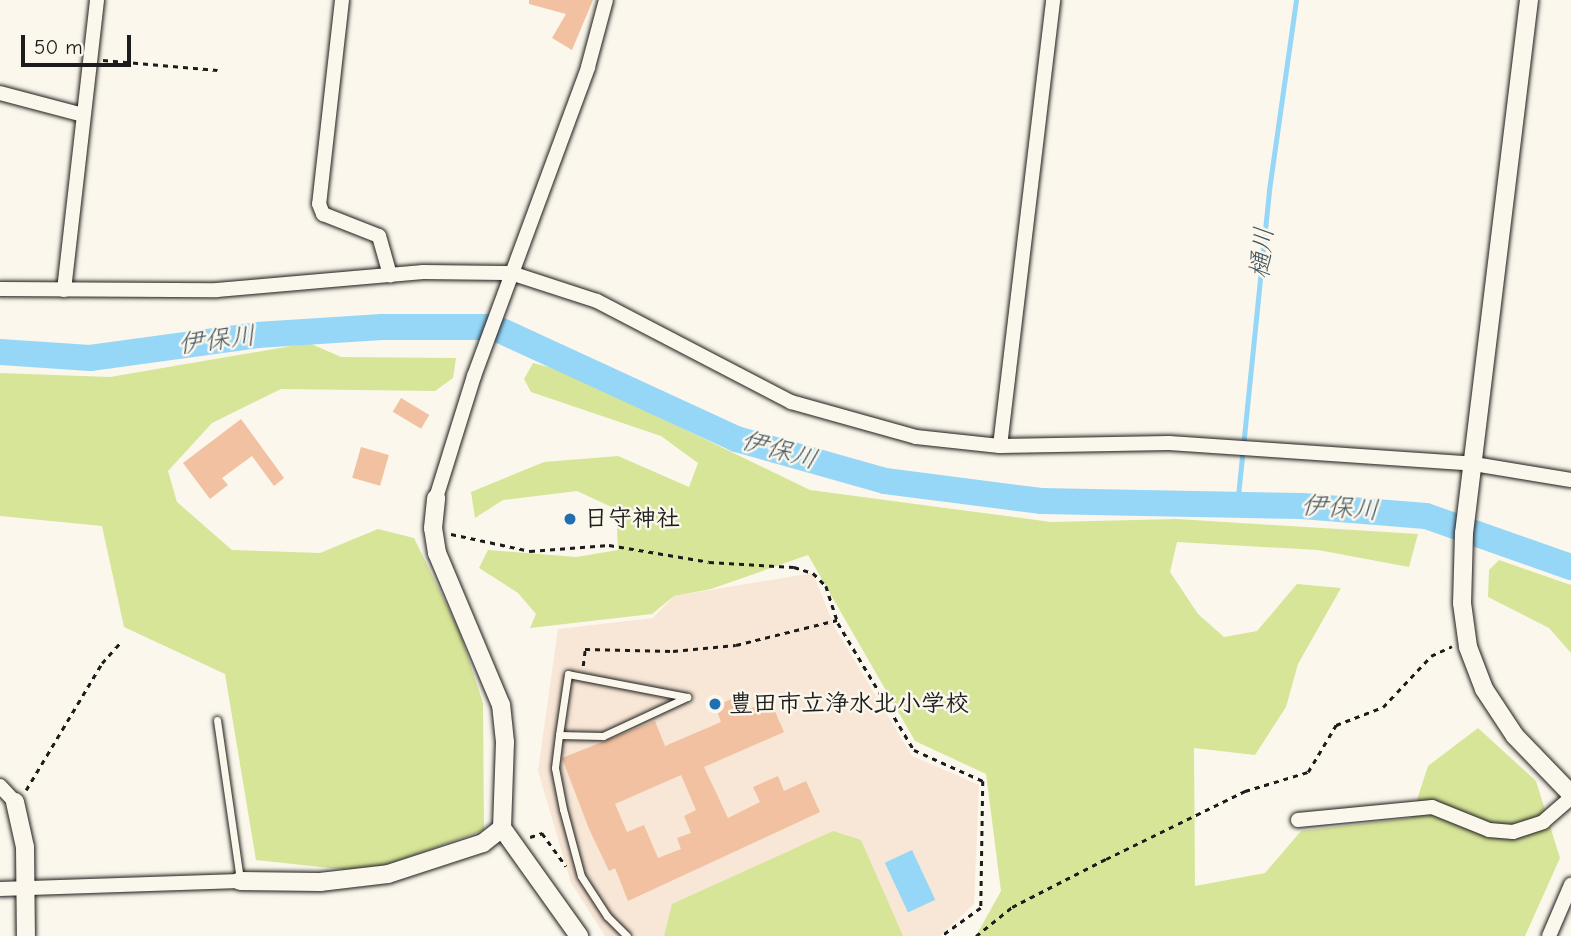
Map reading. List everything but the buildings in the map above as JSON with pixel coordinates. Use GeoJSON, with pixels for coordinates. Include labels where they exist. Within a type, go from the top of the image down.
{"type":"FeatureCollection","features":[{"type":"Feature","properties":{"kind":"street"},"geometry":{"type":"LineString","coordinates":[[64,290],[97,0]]}},
{"type":"Feature","properties":{"kind":"street"},"geometry":{"type":"LineString","coordinates":[[342,0],[319,204],[323,214],[379,236],[390,275]]}},
{"type":"Feature","properties":{"kind":"street"},"geometry":{"type":"LineString","coordinates":[[579,936],[502,828],[505,742],[501,705],[437,553],[433,528],[436,498],[474,376],[588,67],[606,0]]}},
{"type":"Feature","properties":{"kind":"street"},"geometry":{"type":"LineString","coordinates":[[1000,446],[1053,0]]}},
{"type":"Feature","properties":{"kind":"street"},"geometry":{"type":"LineString","coordinates":[[1298,820],[1432,807],[1489,830],[1513,832],[1543,822],[1571,796],[1515,736],[1484,689],[1468,647],[1461,584],[1472,471],[1529,0]]}},
{"type":"Feature","properties":{"kind":"street"},"geometry":{"type":"LineString","coordinates":[[0,93],[83,115]]}},
{"type":"Feature","properties":{"kind":"street"},"geometry":{"type":"LineString","coordinates":[[0,289],[217,290],[390,275],[508,279],[597,301],[791,402],[916,438],[1000,446],[1169,443],[1259,449],[1571,480]]}},
{"type":"Feature","properties":{"kind":"street"},"geometry":{"type":"LineString","coordinates":[[0,786],[15,801],[28,890],[26,936]]}},
{"type":"Feature","properties":{"kind":"street"},"geometry":{"type":"LineString","coordinates":[[0,889],[240,881],[320,882],[388,874],[483,843],[502,828]]}},
{"type":"Feature","properties":{"kind":"street"},"geometry":{"type":"LineString","coordinates":[[1549,936],[1571,884]]}},
{"type":"Feature","properties":{"kind":"lane"},"geometry":{"type":"LineString","coordinates":[[559,735],[603,736],[687,697],[568,674],[559,735],[555,768],[581,876],[607,916],[628,936]]}},
{"type":"Feature","properties":{"kind":"lane"},"geometry":{"type":"LineString","coordinates":[[217,720],[240,881]]}},
{"type":"Feature","properties":{"kind":"path"},"geometry":{"type":"LineString","coordinates":[[90,59],[218,70]]}},
{"type":"Feature","properties":{"kind":"path"},"geometry":{"type":"LineString","coordinates":[[448,533],[530,551],[609,545],[742,567],[794,567],[813,573],[826,586],[836,620],[914,750],[983,781],[981,908],[942,936]]}},
{"type":"Feature","properties":{"kind":"path"},"geometry":{"type":"LineString","coordinates":[[581,676],[585,649],[673,651],[737,645],[836,620]]}},
{"type":"Feature","properties":{"kind":"path"},"geometry":{"type":"LineString","coordinates":[[15,801],[23,796],[48,747],[102,663],[120,643]]}},
{"type":"Feature","properties":{"kind":"path"},"geometry":{"type":"LineString","coordinates":[[976,936],[1012,907],[1106,859],[1245,791],[1308,772],[1336,725],[1383,707],[1431,656],[1452,646]]}},
{"type":"Feature","properties":{"kind":"path"},"geometry":{"type":"LineString","coordinates":[[530,837],[542,833],[566,867],[581,876]]}},
{"type":"Feature","properties":{"kind":"shaded area","name":"豊田市立浄水北小学校"},"geometry":{"type":"Polygon","coordinates":[[[813,573],[835,628],[912,756],[979,785],[974,904],[940,936],[605,936],[571,883],[538,771],[558,629],[653,618],[674,596],[813,573]]]}},
{"type":"Feature","properties":{"kind":"green space"},"geometry":{"type":"Polygon","coordinates":[[[309,343],[341,357],[456,358],[453,378],[435,391],[281,389],[212,423],[168,471],[177,502],[232,550],[320,553],[378,529],[414,538],[459,630],[483,703],[484,830],[367,872],[256,860],[225,674],[124,627],[102,526],[0,516],[0,373],[110,377],[309,343]]]}},
{"type":"Feature","properties":{"kind":"green space"},"geometry":{"type":"Polygon","coordinates":[[[533,363],[564,371],[810,490],[1051,522],[1177,519],[1418,534],[1409,567],[1318,550],[1177,542],[1170,572],[1198,614],[1224,637],[1257,631],[1297,584],[1341,588],[1298,664],[1286,707],[1255,755],[1194,748],[1195,886],[1265,873],[1301,831],[1411,818],[1428,766],[1478,728],[1536,781],[1560,858],[1525,936],[976,936],[1001,891],[986,774],[915,741],[808,555],[711,589],[674,596],[652,614],[530,628],[536,614],[518,593],[479,568],[488,550],[576,557],[618,550],[616,509],[577,491],[503,500],[475,518],[471,492],[544,462],[618,456],[689,487],[698,463],[661,436],[531,392],[524,379],[533,363]]]}},
{"type":"Feature","properties":{"kind":"green space"},"geometry":{"type":"Polygon","coordinates":[[[1499,560],[1571,585],[1571,653],[1549,628],[1488,597],[1489,570],[1499,560]]]}},
{"type":"Feature","properties":{"kind":"green space"},"geometry":{"type":"Polygon","coordinates":[[[833,831],[861,840],[903,936],[664,936],[672,904],[833,831]]]}},
{"type":"Feature","properties":{"kind":"water"},"geometry":{"type":"Polygon","coordinates":[[[912,850],[935,900],[908,913],[885,863],[912,850]]]}},
{"type":"Feature","properties":{"kind":"waterway","name":"樋川"},"geometry":{"type":"LineString","coordinates":[[1237,506],[1269,190],[1296,0]]}},
{"type":"Feature","properties":{"kind":"waterway","name":"伊保川"},"geometry":{"type":"LineString","coordinates":[[0,352],[90,358],[257,335],[382,327],[493,327],[736,439],[885,481],[1041,501],[1302,506],[1426,516],[1571,567]]}},
{"type":"Feature","properties":{"kind":"place","name":"日守神社"},"geometry":{"type":"Point","coordinates":[570,519]}},
{"type":"Feature","properties":{"kind":"place","name":"豊田市立浄水北小学校"},"geometry":{"type":"Point","coordinates":[715,704]}}]}
